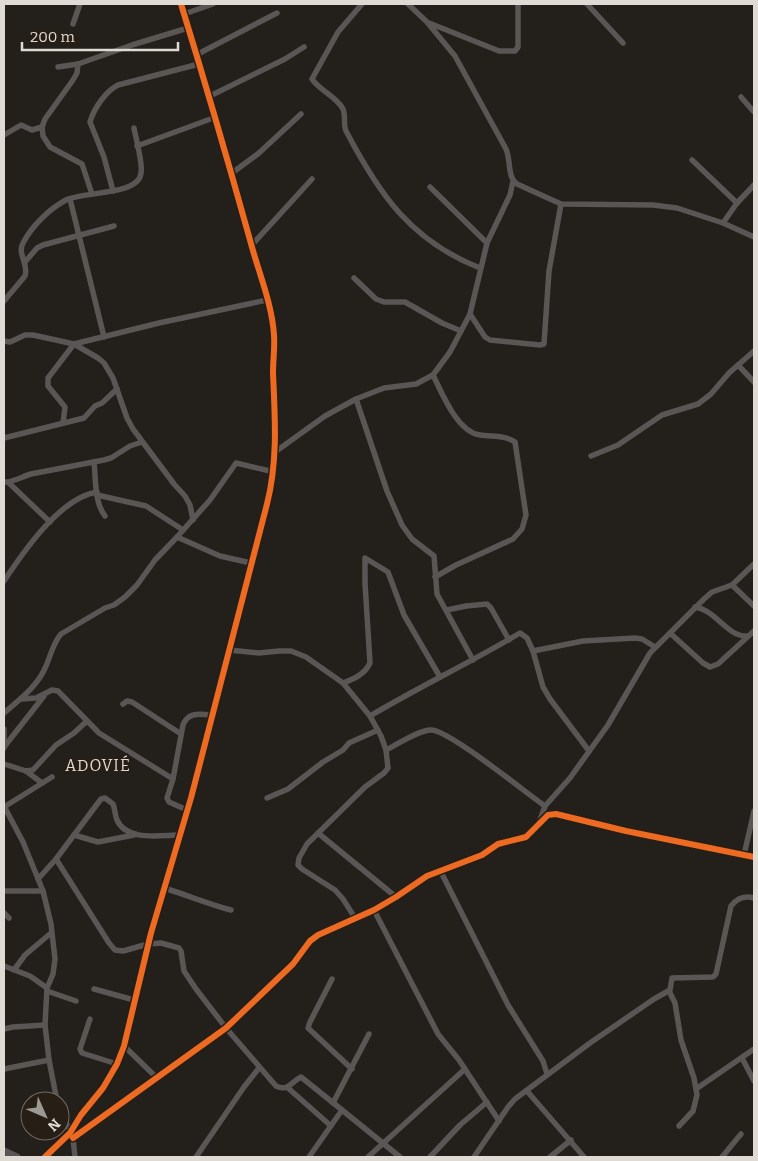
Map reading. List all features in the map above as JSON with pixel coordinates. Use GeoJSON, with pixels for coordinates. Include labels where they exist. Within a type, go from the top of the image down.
{"type":"FeatureCollection","features":[{"type":"Feature","properties":{"kind":"street"},"geometry":{"type":"LineString","coordinates":[[73,24],[80,4]]}},
{"type":"Feature","properties":{"kind":"street"},"geometry":{"type":"LineString","coordinates":[[72,1136],[81,1115],[103,1088],[117,1064],[124,1046],[148,944],[187,810],[274,472],[274,335],[268,300],[210,96],[181,4]]}},
{"type":"Feature","properties":{"kind":"street"},"geometry":{"type":"LineString","coordinates":[[184,14],[213,4]]}},
{"type":"Feature","properties":{"kind":"street"},"geometry":{"type":"LineString","coordinates":[[362,4],[338,32],[312,79],[342,108],[345,115],[345,129],[369,173],[395,207],[424,238],[457,259],[480,268]]}},
{"type":"Feature","properties":{"kind":"street"},"geometry":{"type":"LineString","coordinates":[[275,452],[325,416],[356,399],[384,388],[416,384],[433,375],[450,352],[470,314],[487,243],[510,195],[513,181],[506,149],[455,56],[427,22],[408,4]]}},
{"type":"Feature","properties":{"kind":"street"},"geometry":{"type":"LineString","coordinates":[[427,22],[499,51],[515,51],[518,48],[518,4]]}},
{"type":"Feature","properties":{"kind":"street"},"geometry":{"type":"LineString","coordinates":[[587,4],[623,42]]}},
{"type":"Feature","properties":{"kind":"street"},"geometry":{"type":"LineString","coordinates":[[196,55],[277,13]]}},
{"type":"Feature","properties":{"kind":"street"},"geometry":{"type":"LineString","coordinates":[[58,67],[78,64],[188,28]]}},
{"type":"Feature","properties":{"kind":"street"},"geometry":{"type":"LineString","coordinates":[[210,96],[276,64],[304,46]]}},
{"type":"Feature","properties":{"kind":"street"},"geometry":{"type":"LineString","coordinates":[[78,64],[77,73],[45,119],[42,127],[50,147],[82,164],[92,194]]}},
{"type":"Feature","properties":{"kind":"street"},"geometry":{"type":"LineString","coordinates":[[113,191],[104,157],[90,122],[106,93],[118,85],[199,64]]}},
{"type":"Feature","properties":{"kind":"street"},"geometry":{"type":"LineString","coordinates":[[741,97],[754,112]]}},
{"type":"Feature","properties":{"kind":"street"},"geometry":{"type":"LineString","coordinates":[[232,173],[259,153],[301,114]]}},
{"type":"Feature","properties":{"kind":"street"},"geometry":{"type":"LineString","coordinates":[[137,146],[216,118]]}},
{"type":"Feature","properties":{"kind":"street"},"geometry":{"type":"LineString","coordinates":[[4,135],[22,126],[32,130],[42,127]]}},
{"type":"Feature","properties":{"kind":"street"},"geometry":{"type":"LineString","coordinates":[[5,297],[25,276],[27,271],[21,252],[22,245],[30,231],[49,212],[70,198],[125,189],[136,184],[142,172],[134,128]]}},
{"type":"Feature","properties":{"kind":"street"},"geometry":{"type":"LineString","coordinates":[[692,160],[736,203]]}},
{"type":"Feature","properties":{"kind":"street"},"geometry":{"type":"LineString","coordinates":[[252,246],[312,179]]}},
{"type":"Feature","properties":{"kind":"street"},"geometry":{"type":"LineString","coordinates":[[513,181],[560,204],[677,208],[723,222],[754,237]]}},
{"type":"Feature","properties":{"kind":"street"},"geometry":{"type":"LineString","coordinates":[[723,222],[736,203],[754,185]]}},
{"type":"Feature","properties":{"kind":"street"},"geometry":{"type":"LineString","coordinates":[[430,187],[487,243]]}},
{"type":"Feature","properties":{"kind":"street"},"geometry":{"type":"LineString","coordinates":[[70,198],[104,337]]}},
{"type":"Feature","properties":{"kind":"street"},"geometry":{"type":"LineString","coordinates":[[470,314],[485,337],[490,340],[540,346],[544,344],[549,271],[560,204]]}},
{"type":"Feature","properties":{"kind":"street"},"geometry":{"type":"LineString","coordinates":[[25,262],[37,248],[43,245],[114,226]]}},
{"type":"Feature","properties":{"kind":"street"},"geometry":{"type":"LineString","coordinates":[[354,278],[376,299],[384,302],[405,302],[442,323],[461,331]]}},
{"type":"Feature","properties":{"kind":"street"},"geometry":{"type":"LineString","coordinates":[[63,424],[65,407],[48,386],[47,382],[48,378],[74,344],[159,323],[268,300]]}},
{"type":"Feature","properties":{"kind":"street"},"geometry":{"type":"LineString","coordinates":[[4,341],[10,342],[29,335],[74,344],[104,363],[117,390],[127,418],[142,442],[185,496],[190,505],[193,520]]}},
{"type":"Feature","properties":{"kind":"street"},"geometry":{"type":"LineString","coordinates":[[591,456],[618,445],[662,415],[698,404],[711,394],[754,351]]}},
{"type":"Feature","properties":{"kind":"street"},"geometry":{"type":"LineString","coordinates":[[738,365],[754,382]]}},
{"type":"Feature","properties":{"kind":"street"},"geometry":{"type":"LineString","coordinates":[[433,375],[448,406],[462,424],[475,434],[509,437],[515,442],[526,515],[522,529],[513,539],[456,565],[435,577]]}},
{"type":"Feature","properties":{"kind":"street"},"geometry":{"type":"LineString","coordinates":[[4,438],[86,417],[95,406],[102,403],[117,390]]}},
{"type":"Feature","properties":{"kind":"street"},"geometry":{"type":"LineString","coordinates":[[356,399],[387,491],[405,531],[434,556],[436,562],[437,594],[473,660]]}},
{"type":"Feature","properties":{"kind":"street"},"geometry":{"type":"LineString","coordinates":[[50,522],[6,483],[31,474],[111,458],[126,447],[142,442]]}},
{"type":"Feature","properties":{"kind":"street"},"geometry":{"type":"LineString","coordinates":[[94,462],[100,509],[105,516]]}},
{"type":"Feature","properties":{"kind":"street"},"geometry":{"type":"LineString","coordinates":[[4,713],[21,699],[39,679],[46,667],[56,640],[61,634],[125,597],[137,585],[155,560],[214,496],[236,463],[274,472]]}},
{"type":"Feature","properties":{"kind":"street"},"geometry":{"type":"LineString","coordinates":[[4,581],[17,560],[50,522],[72,501],[87,494],[97,494],[146,506],[183,530]]}},
{"type":"Feature","properties":{"kind":"street"},"geometry":{"type":"LineString","coordinates":[[177,537],[220,556],[251,563]]}},
{"type":"Feature","properties":{"kind":"street"},"geometry":{"type":"LineString","coordinates":[[343,683],[355,679],[368,669],[370,663],[365,558],[388,572],[404,615],[440,678]]}},
{"type":"Feature","properties":{"kind":"street"},"geometry":{"type":"LineString","coordinates":[[539,823],[545,806],[570,778],[612,718],[655,647],[712,592],[732,585],[754,564]]}},
{"type":"Feature","properties":{"kind":"street"},"geometry":{"type":"LineString","coordinates":[[732,585],[754,606]]}},
{"type":"Feature","properties":{"kind":"street"},"geometry":{"type":"LineString","coordinates":[[447,610],[487,604],[509,640]]}},
{"type":"Feature","properties":{"kind":"street"},"geometry":{"type":"LineString","coordinates":[[695,607],[708,611],[741,637],[748,636]]}},
{"type":"Feature","properties":{"kind":"street"},"geometry":{"type":"LineString","coordinates":[[670,633],[703,664],[710,666],[718,664],[754,631]]}},
{"type":"Feature","properties":{"kind":"street"},"geometry":{"type":"LineString","coordinates":[[370,716],[520,633],[524,635],[533,651],[543,687],[550,699],[589,751]]}},
{"type":"Feature","properties":{"kind":"street"},"geometry":{"type":"LineString","coordinates":[[533,651],[583,642],[635,638],[642,639],[655,647]]}},
{"type":"Feature","properties":{"kind":"street"},"geometry":{"type":"LineString","coordinates":[[229,650],[259,653],[279,650],[291,651],[306,657],[343,683],[370,716],[378,730],[386,750],[388,768],[365,787],[302,850],[298,864],[310,875],[335,890],[355,918]]}},
{"type":"Feature","properties":{"kind":"street"},"geometry":{"type":"LineString","coordinates":[[21,699],[36,698],[52,690],[58,691],[99,732],[172,779]]}},
{"type":"Feature","properties":{"kind":"street"},"geometry":{"type":"LineString","coordinates":[[4,748],[44,695]]}},
{"type":"Feature","properties":{"kind":"street"},"geometry":{"type":"LineString","coordinates":[[123,704],[127,701],[132,702],[181,734]]}},
{"type":"Feature","properties":{"kind":"street"},"geometry":{"type":"LineString","coordinates":[[187,810],[169,802],[167,798],[181,734],[185,720],[191,715],[211,715]]}},
{"type":"Feature","properties":{"kind":"street"},"geometry":{"type":"LineString","coordinates":[[26,771],[37,767],[56,745],[74,733],[87,721]]}},
{"type":"Feature","properties":{"kind":"street"},"geometry":{"type":"LineString","coordinates":[[4,730],[4,748]]}},
{"type":"Feature","properties":{"kind":"street"},"geometry":{"type":"LineString","coordinates":[[267,798],[288,789],[323,762],[344,750],[350,743],[378,730]]}},
{"type":"Feature","properties":{"kind":"street"},"geometry":{"type":"LineString","coordinates":[[386,750],[426,730],[438,730],[474,753],[545,806]]}},
{"type":"Feature","properties":{"kind":"street"},"geometry":{"type":"LineString","coordinates":[[4,764],[26,771],[42,783]]}},
{"type":"Feature","properties":{"kind":"street"},"geometry":{"type":"LineString","coordinates":[[52,777],[4,807],[23,842],[43,891],[51,924],[55,959],[53,974],[47,989],[46,1025],[49,1060],[55,1091]]}},
{"type":"Feature","properties":{"kind":"street"},"geometry":{"type":"LineString","coordinates":[[38,879],[56,859],[101,799],[105,798],[113,804],[117,820],[123,828],[134,835]]}},
{"type":"Feature","properties":{"kind":"street"},"geometry":{"type":"LineString","coordinates":[[744,855],[754,811]]}},
{"type":"Feature","properties":{"kind":"street"},"geometry":{"type":"LineString","coordinates":[[45,1157],[226,1028],[293,964],[314,938],[374,910],[427,876],[482,855],[498,844],[526,837],[548,815],[556,814],[626,831],[754,857]]}},
{"type":"Feature","properties":{"kind":"street"},"geometry":{"type":"LineString","coordinates":[[318,833],[396,897]]}},
{"type":"Feature","properties":{"kind":"street"},"geometry":{"type":"LineString","coordinates":[[74,835],[98,842],[134,835],[180,835]]}},
{"type":"Feature","properties":{"kind":"street"},"geometry":{"type":"LineString","coordinates":[[56,859],[109,944],[115,950],[123,951],[148,944],[160,943],[174,946],[181,951],[184,971],[196,989],[260,1068],[276,1086],[288,1088],[331,1126]]}},
{"type":"Feature","properties":{"kind":"street"},"geometry":{"type":"LineString","coordinates":[[440,870],[508,1005],[533,1048],[543,1061],[547,1074]]}},
{"type":"Feature","properties":{"kind":"street"},"geometry":{"type":"LineString","coordinates":[[164,888],[230,910]]}},
{"type":"Feature","properties":{"kind":"street"},"geometry":{"type":"LineString","coordinates":[[4,891],[43,891]]}},
{"type":"Feature","properties":{"kind":"street"},"geometry":{"type":"LineString","coordinates":[[474,1157],[508,1106],[547,1074],[638,1010],[669,991],[673,978],[713,977],[716,974],[730,906],[740,897],[754,898]]}},
{"type":"Feature","properties":{"kind":"street"},"geometry":{"type":"LineString","coordinates":[[374,910],[438,1034],[465,1069],[499,1122]]}},
{"type":"Feature","properties":{"kind":"street"},"geometry":{"type":"LineString","coordinates":[[4,913],[9,918]]}},
{"type":"Feature","properties":{"kind":"street"},"geometry":{"type":"LineString","coordinates":[[14,970],[25,955],[51,934]]}},
{"type":"Feature","properties":{"kind":"street"},"geometry":{"type":"LineString","coordinates":[[4,966],[30,976],[47,989],[76,1002]]}},
{"type":"Feature","properties":{"kind":"street"},"geometry":{"type":"LineString","coordinates":[[332,979],[308,1028],[352,1069]]}},
{"type":"Feature","properties":{"kind":"street"},"geometry":{"type":"LineString","coordinates":[[94,990],[134,1000]]}},
{"type":"Feature","properties":{"kind":"street"},"geometry":{"type":"LineString","coordinates":[[669,991],[674,1003],[681,1040],[697,1095],[693,1111],[680,1126]]}},
{"type":"Feature","properties":{"kind":"street"},"geometry":{"type":"LineString","coordinates":[[90,1020],[80,1050],[82,1053],[117,1064]]}},
{"type":"Feature","properties":{"kind":"street"},"geometry":{"type":"LineString","coordinates":[[4,1029],[46,1025]]}},
{"type":"Feature","properties":{"kind":"street"},"geometry":{"type":"LineString","coordinates":[[333,1103],[369,1034]]}},
{"type":"Feature","properties":{"kind":"street"},"geometry":{"type":"LineString","coordinates":[[124,1046],[156,1078]]}},
{"type":"Feature","properties":{"kind":"street"},"geometry":{"type":"LineString","coordinates":[[696,1089],[754,1049]]}},
{"type":"Feature","properties":{"kind":"street"},"geometry":{"type":"LineString","coordinates":[[742,1058],[754,1081]]}},
{"type":"Feature","properties":{"kind":"street"},"geometry":{"type":"LineString","coordinates":[[4,1069],[49,1060]]}},
{"type":"Feature","properties":{"kind":"street"},"geometry":{"type":"LineString","coordinates":[[196,1157],[244,1087],[260,1068]]}},
{"type":"Feature","properties":{"kind":"street"},"geometry":{"type":"LineString","coordinates":[[368,1157],[465,1069]]}},
{"type":"Feature","properties":{"kind":"street"},"geometry":{"type":"LineString","coordinates":[[288,1088],[301,1076],[400,1157]]}},
{"type":"Feature","properties":{"kind":"street"},"geometry":{"type":"LineString","coordinates":[[526,1091],[584,1157]]}},
{"type":"Feature","properties":{"kind":"street"},"geometry":{"type":"LineString","coordinates":[[430,1157],[460,1125],[487,1102]]}},
{"type":"Feature","properties":{"kind":"street"},"geometry":{"type":"LineString","coordinates":[[309,1157],[342,1110]]}},
{"type":"Feature","properties":{"kind":"street"},"geometry":{"type":"LineString","coordinates":[[70,1132],[75,1157]]}},
{"type":"Feature","properties":{"kind":"street"},"geometry":{"type":"LineString","coordinates":[[722,1157],[741,1134]]}},
{"type":"Feature","properties":{"kind":"street"},"geometry":{"type":"LineString","coordinates":[[550,1157],[570,1140]]}},
{"type":"Feature","properties":{"kind":"street"},"geometry":{"type":"LineString","coordinates":[[4,1151],[17,1157]]}},
{"type":"Feature","properties":{"kind":"cycle path"},"geometry":{"type":"LineString","coordinates":[[45,1157],[70,1133],[81,1115],[103,1088],[117,1064],[124,1046],[151,933],[191,798],[267,504],[273,472],[275,439],[274,340],[271,311],[181,4]]}},
{"type":"Feature","properties":{"kind":"cycle path"},"geometry":{"type":"LineString","coordinates":[[73,1138],[226,1028],[293,964],[310,941],[318,935],[374,910],[427,876],[482,855],[498,844],[526,837],[548,815],[556,814],[626,831],[754,857]]}},
{"type":"Feature","properties":{"kind":"district","name":"ADOVIÉ"},"geometry":{"type":"Point","coordinates":[98,765]}}]}
